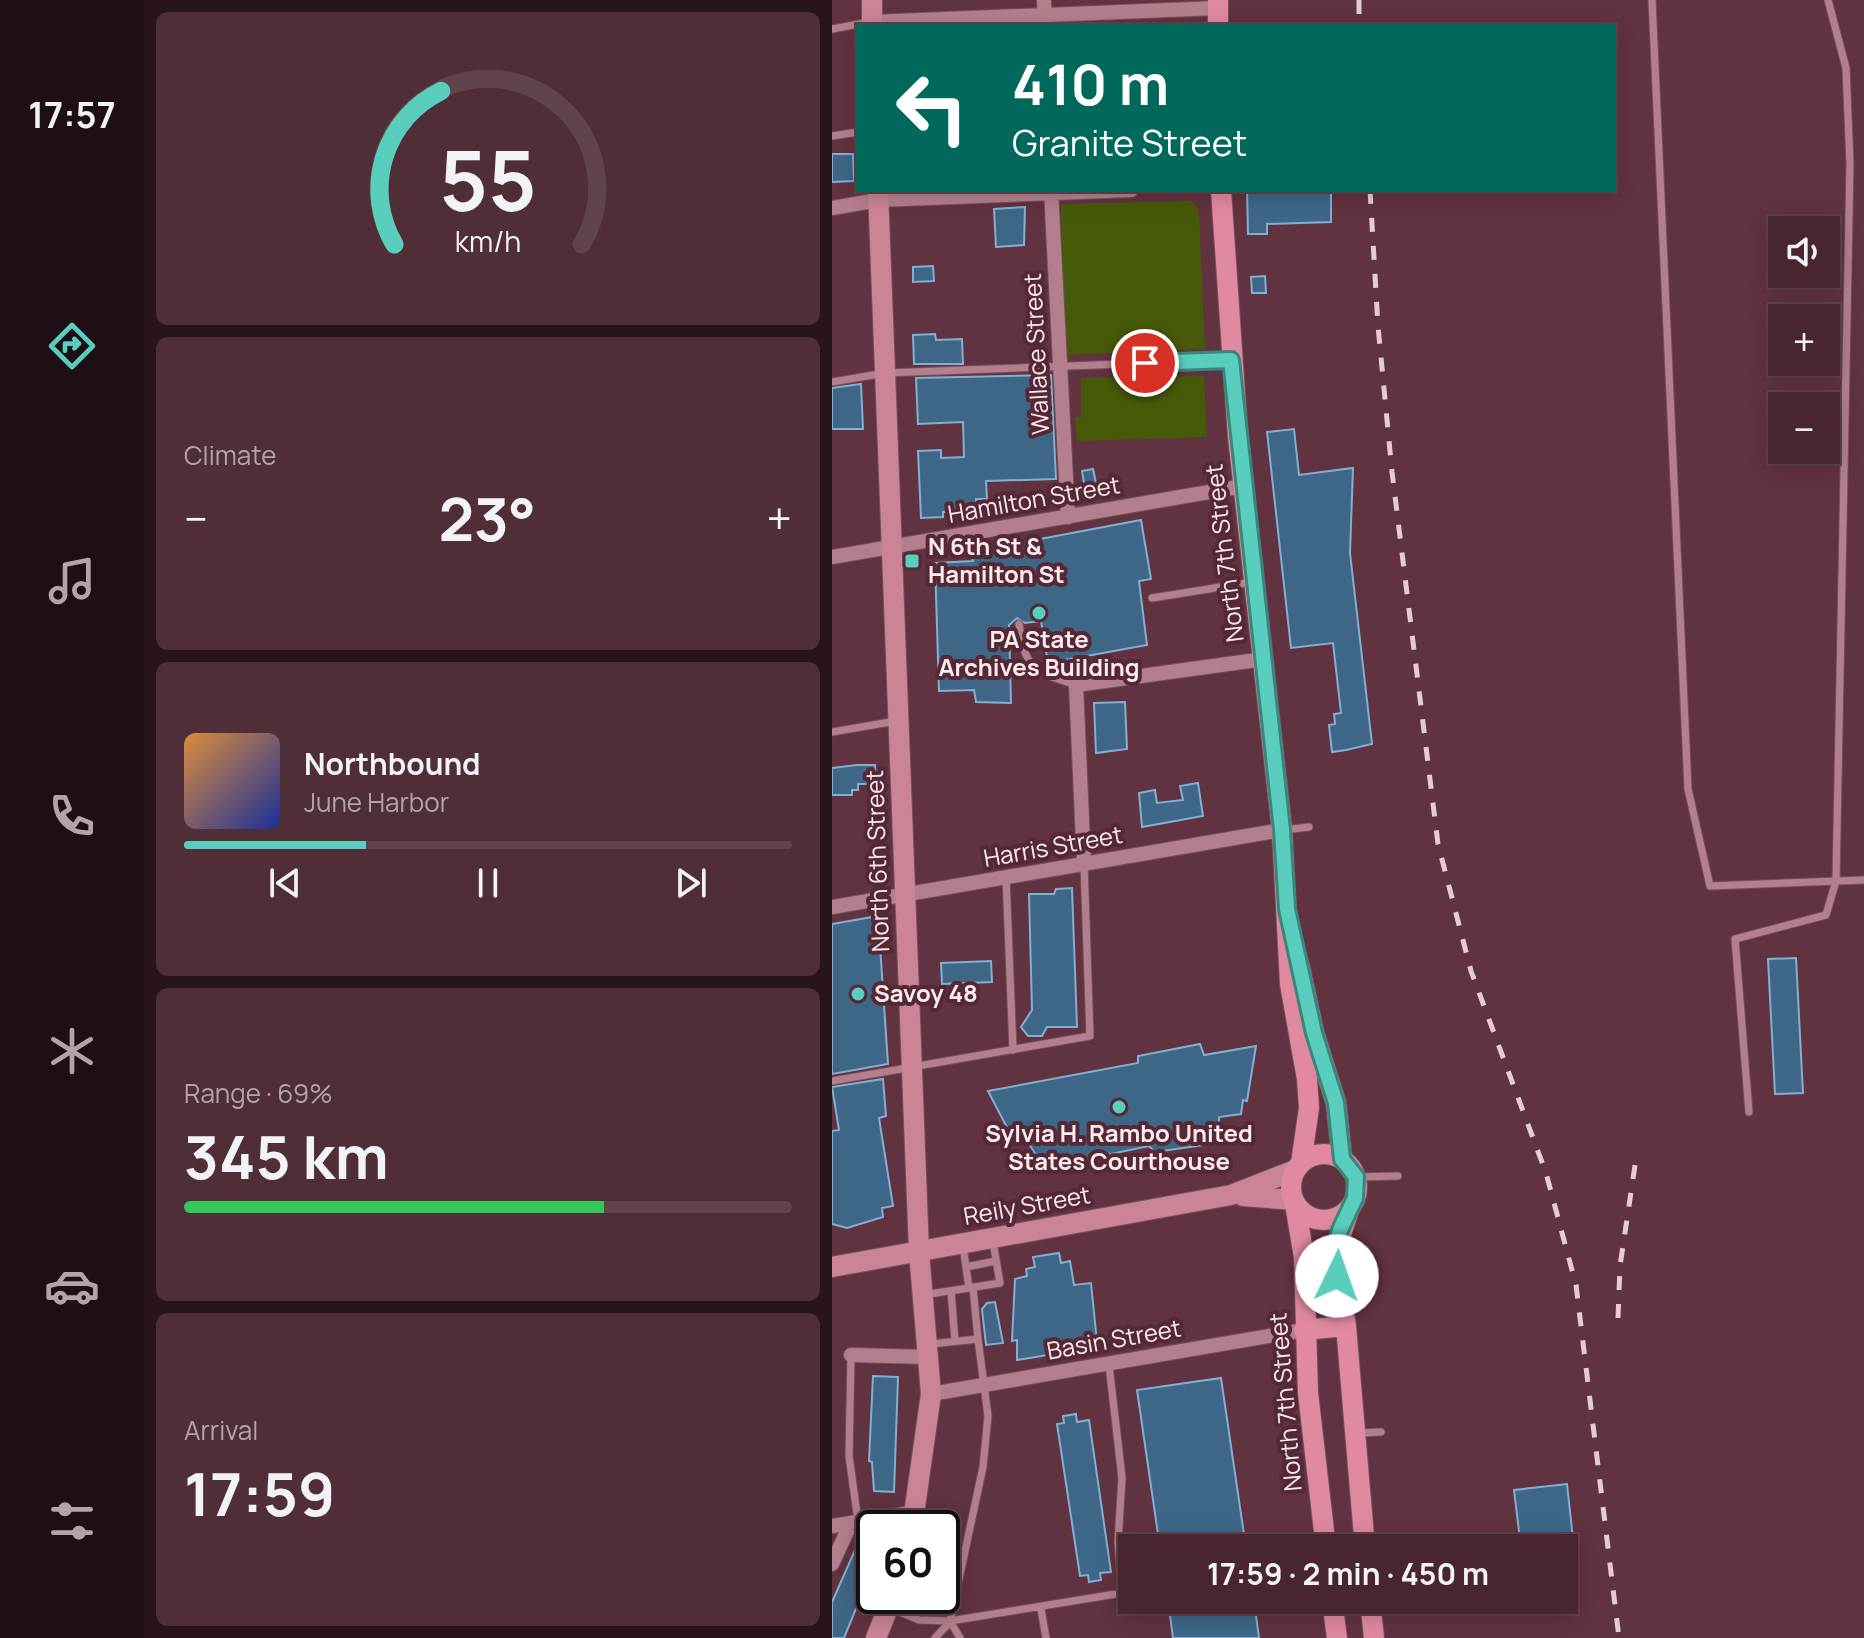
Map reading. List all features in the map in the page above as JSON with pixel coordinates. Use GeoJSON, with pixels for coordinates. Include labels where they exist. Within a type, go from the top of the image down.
{"type":"FeatureCollection","features":[{"type":"Feature","properties":{"kind":"main road"},"geometry":{"type":"LineString","coordinates":[[872,0],[872,24]]}},
{"type":"Feature","properties":{"kind":"main road","name":"North 7th Street"},"geometry":{"type":"LineString","coordinates":[[1221,192],[1231,360],[1282,830],[1290,984],[1308,1093],[1298,1166],[1291,1179],[1304,1257],[1304,1330],[1325,1534]]}},
{"type":"Feature","properties":{"kind":"main road","name":"North 6th Street"},"geometry":{"type":"LineString","coordinates":[[878,195],[919,1252],[931,1394],[915,1510]]}},
{"type":"Feature","properties":{"kind":"main road","name":"North 7th Street"},"geometry":{"type":"LineString","coordinates":[[1287,909],[1314,1033],[1336,1103],[1342,1159]]}},
{"type":"Feature","properties":{"kind":"main road"},"geometry":{"type":"LineString","coordinates":[[1298,1166],[1320,1153],[1342,1159],[1356,1177],[1355,1198],[1334,1255],[1346,1326],[1364,1534]]}},
{"type":"Feature","properties":{"kind":"main road","name":"Reily Street"},"geometry":{"type":"LineString","coordinates":[[832,1267],[1231,1195],[1298,1166]]}},
{"type":"Feature","properties":{"kind":"main road","name":"Reily Street"},"geometry":{"type":"LineString","coordinates":[[1231,1195],[1294,1202]]}},
{"type":"Feature","properties":{"kind":"main road"},"geometry":{"type":"LineString","coordinates":[[1294,1202],[1302,1212],[1321,1220],[1332,1219],[1350,1207]]}},
{"type":"Feature","properties":{"kind":"main road"},"geometry":{"type":"LineString","coordinates":[[1304,1330],[1346,1326]]}},
{"type":"Feature","properties":{"kind":"main road"},"geometry":{"type":"LineString","coordinates":[[876,1638],[885,1614]]}},
{"type":"Feature","properties":{"kind":"main road"},"geometry":{"type":"LineString","coordinates":[[1334,1614],[1337,1638]]}},
{"type":"Feature","properties":{"kind":"main road"},"geometry":{"type":"LineString","coordinates":[[1371,1614],[1374,1638]]}},
{"type":"Feature","properties":{"kind":"street"},"geometry":{"type":"LineString","coordinates":[[1044,0],[1045,21]]}},
{"type":"Feature","properties":{"kind":"street"},"geometry":{"type":"LineString","coordinates":[[872,24],[1045,21],[1218,11]]}},
{"type":"Feature","properties":{"kind":"street"},"geometry":{"type":"LineString","coordinates":[[832,208],[878,195],[1051,192]]}},
{"type":"Feature","properties":{"kind":"street","name":"Wallace Street"},"geometry":{"type":"LineString","coordinates":[[1051,192],[1068,517]]}},
{"type":"Feature","properties":{"kind":"street","name":"Hamilton Street"},"geometry":{"type":"LineString","coordinates":[[832,557],[1244,486]]}},
{"type":"Feature","properties":{"kind":"street"},"geometry":{"type":"LineString","coordinates":[[1084,864],[1076,685],[1264,659]]}},
{"type":"Feature","properties":{"kind":"street","name":"Harris Street"},"geometry":{"type":"LineString","coordinates":[[832,907],[1282,830]]}},
{"type":"Feature","properties":{"kind":"street","name":"Basin Street"},"geometry":{"type":"LineString","coordinates":[[931,1394],[1304,1330]]}},
{"type":"Feature","properties":{"kind":"street"},"geometry":{"type":"LineString","coordinates":[[851,1355],[928,1351]]}},
{"type":"Feature","properties":{"kind":"street"},"geometry":{"type":"LineString","coordinates":[[832,1526],[854,1522]]}},
{"type":"Feature","properties":{"kind":"street"},"geometry":{"type":"LineString","coordinates":[[832,1564],[854,1522]]}},
{"type":"Feature","properties":{"kind":"lane"},"geometry":{"type":"LineString","coordinates":[[1652,0],[1688,789],[1710,886],[1864,880]]}},
{"type":"Feature","properties":{"kind":"lane"},"geometry":{"type":"LineString","coordinates":[[1749,1112],[1735,939],[1826,915],[1836,881],[1850,164],[1846,68],[1828,0]]}},
{"type":"Feature","properties":{"kind":"lane"},"geometry":{"type":"LineString","coordinates":[[832,29],[856,26]]}},
{"type":"Feature","properties":{"kind":"lane"},"geometry":{"type":"LineString","coordinates":[[832,136],[856,132]]}},
{"type":"Feature","properties":{"kind":"lane"},"geometry":{"type":"LineString","coordinates":[[832,382],[885,373],[1231,360]]}},
{"type":"Feature","properties":{"kind":"lane"},"geometry":{"type":"LineString","coordinates":[[1152,598],[1255,581]]}},
{"type":"Feature","properties":{"kind":"lane"},"geometry":{"type":"LineString","coordinates":[[1019,624],[1028,663],[1048,676],[1076,685]]}},
{"type":"Feature","properties":{"kind":"lane"},"geometry":{"type":"LineString","coordinates":[[832,732],[898,721]]}},
{"type":"Feature","properties":{"kind":"lane"},"geometry":{"type":"LineString","coordinates":[[1282,830],[1309,827]]}},
{"type":"Feature","properties":{"kind":"lane"},"geometry":{"type":"LineString","coordinates":[[832,1081],[1090,1036],[1084,864]]}},
{"type":"Feature","properties":{"kind":"lane"},"geometry":{"type":"LineString","coordinates":[[1006,877],[1013,1050]]}},
{"type":"Feature","properties":{"kind":"lane"},"geometry":{"type":"LineString","coordinates":[[1356,1177],[1398,1176]]}},
{"type":"Feature","properties":{"kind":"lane"},"geometry":{"type":"LineString","coordinates":[[923,1296],[1000,1283],[992,1239]]}},
{"type":"Feature","properties":{"kind":"lane"},"geometry":{"type":"LineString","coordinates":[[935,1638],[950,1621],[983,1467],[988,1416],[963,1244]]}},
{"type":"Feature","properties":{"kind":"lane"},"geometry":{"type":"LineString","coordinates":[[966,1267],[996,1261]]}},
{"type":"Feature","properties":{"kind":"lane"},"geometry":{"type":"LineString","coordinates":[[951,1291],[955,1341]]}},
{"type":"Feature","properties":{"kind":"lane"},"geometry":{"type":"LineString","coordinates":[[928,1351],[955,1341],[978,1339]]}},
{"type":"Feature","properties":{"kind":"lane"},"geometry":{"type":"LineString","coordinates":[[851,1355],[849,1456],[854,1522]]}},
{"type":"Feature","properties":{"kind":"lane"},"geometry":{"type":"LineString","coordinates":[[909,1614],[919,1620],[950,1621],[1117,1596],[1124,1588],[1118,1542],[1122,1478],[1108,1364]]}},
{"type":"Feature","properties":{"kind":"lane"},"geometry":{"type":"LineString","coordinates":[[1355,1434],[1381,1432]]}},
{"type":"Feature","properties":{"kind":"lane"},"geometry":{"type":"LineString","coordinates":[[1041,1609],[1046,1638]]}},
{"type":"Feature","properties":{"kind":"lane"},"geometry":{"type":"LineString","coordinates":[[950,1621],[960,1638]]}},
{"type":"Feature","properties":{"kind":"green space"},"geometry":{"type":"Polygon","coordinates":[[[1192,201],[1199,212],[1205,349],[1065,355],[1061,204],[1192,201]]]}},
{"type":"Feature","properties":{"kind":"green space"},"geometry":{"type":"Polygon","coordinates":[[[1204,376],[1207,437],[1077,441],[1075,418],[1081,417],[1081,378],[1204,376]]]}},
{"type":"Feature","properties":{"kind":"building"},"geometry":{"type":"Polygon","coordinates":[[[832,154],[853,154],[854,181],[832,182],[832,154]]]}},
{"type":"Feature","properties":{"kind":"building"},"geometry":{"type":"Polygon","coordinates":[[[1247,192],[1331,192],[1331,222],[1267,224],[1267,234],[1248,234],[1247,192]]]}},
{"type":"Feature","properties":{"kind":"building"},"geometry":{"type":"Polygon","coordinates":[[[1025,207],[1024,245],[996,247],[994,209],[1025,207]]]}},
{"type":"Feature","properties":{"kind":"building"},"geometry":{"type":"Polygon","coordinates":[[[933,266],[934,281],[913,282],[913,267],[933,266]]]}},
{"type":"Feature","properties":{"kind":"building"},"geometry":{"type":"Polygon","coordinates":[[[1265,276],[1266,293],[1252,293],[1251,277],[1265,276]]]}},
{"type":"Feature","properties":{"kind":"building"},"geometry":{"type":"Polygon","coordinates":[[[935,334],[936,340],[962,339],[963,364],[914,364],[913,335],[935,334]]]}},
{"type":"Feature","properties":{"kind":"building"},"geometry":{"type":"Polygon","coordinates":[[[1051,375],[1056,479],[986,481],[987,499],[976,499],[976,511],[943,512],[943,517],[921,518],[918,451],[941,450],[941,458],[964,457],[963,422],[918,424],[916,378],[1051,375]]]}},
{"type":"Feature","properties":{"kind":"building"},"geometry":{"type":"Polygon","coordinates":[[[861,384],[863,429],[832,429],[832,388],[861,384]]]}},
{"type":"Feature","properties":{"kind":"building"},"geometry":{"type":"Polygon","coordinates":[[[1294,429],[1299,475],[1353,468],[1350,553],[1372,744],[1332,752],[1329,725],[1335,724],[1334,714],[1341,713],[1333,643],[1291,648],[1267,432],[1294,429]]]}},
{"type":"Feature","properties":{"kind":"building"},"geometry":{"type":"Polygon","coordinates":[[[1093,469],[1097,488],[1085,490],[1082,471],[1093,469]]]}},
{"type":"Feature","properties":{"kind":"building","name":"PA State Archives Building"},"geometry":{"type":"Polygon","coordinates":[[[1141,520],[1151,579],[1139,581],[1147,645],[1048,663],[1041,621],[1025,623],[1017,618],[1009,625],[1011,703],[976,702],[974,690],[939,691],[935,563],[973,561],[971,552],[1141,520]]]}},
{"type":"Feature","properties":{"kind":"building"},"geometry":{"type":"Polygon","coordinates":[[[1125,702],[1127,749],[1096,753],[1094,703],[1125,702]]]}},
{"type":"Feature","properties":{"kind":"building"},"geometry":{"type":"Polygon","coordinates":[[[875,765],[876,784],[858,784],[858,790],[852,790],[852,795],[832,795],[832,768],[875,765]]]}},
{"type":"Feature","properties":{"kind":"building"},"geometry":{"type":"Polygon","coordinates":[[[1198,783],[1203,816],[1142,827],[1139,793],[1155,790],[1157,803],[1183,800],[1180,786],[1198,783]]]}},
{"type":"Feature","properties":{"kind":"building"},"geometry":{"type":"Polygon","coordinates":[[[1072,888],[1077,1027],[1047,1027],[1042,1036],[1028,1036],[1021,1027],[1032,1010],[1029,894],[1054,894],[1056,889],[1072,888]]]}},
{"type":"Feature","properties":{"kind":"building","name":"Savoy 48"},"geometry":{"type":"Polygon","coordinates":[[[878,916],[888,1064],[832,1074],[832,924],[878,916]]]}},
{"type":"Feature","properties":{"kind":"building"},"geometry":{"type":"Polygon","coordinates":[[[1796,958],[1803,1093],[1775,1094],[1768,959],[1796,958]]]}},
{"type":"Feature","properties":{"kind":"building"},"geometry":{"type":"Polygon","coordinates":[[[991,961],[992,982],[942,984],[941,963],[991,961]]]}},
{"type":"Feature","properties":{"kind":"building","name":"Sylvia H. Rambo United States Courthouse"},"geometry":{"type":"Polygon","coordinates":[[[1200,1044],[1204,1055],[1256,1046],[1247,1101],[1243,1100],[1241,1114],[1219,1117],[1219,1143],[1155,1152],[1149,1146],[1044,1168],[1026,1139],[1014,1141],[988,1091],[1138,1063],[1138,1056],[1200,1044]]]}},
{"type":"Feature","properties":{"kind":"building"},"geometry":{"type":"Polygon","coordinates":[[[883,1079],[886,1116],[879,1118],[893,1206],[882,1208],[883,1217],[847,1228],[832,1224],[832,1131],[839,1130],[832,1087],[883,1079]]]}},
{"type":"Feature","properties":{"kind":"building"},"geometry":{"type":"Polygon","coordinates":[[[1059,1253],[1061,1263],[1070,1261],[1074,1285],[1091,1283],[1097,1342],[1046,1350],[1048,1355],[1017,1360],[1017,1340],[1012,1341],[1015,1279],[1027,1276],[1026,1269],[1035,1267],[1033,1257],[1059,1253]]]}},
{"type":"Feature","properties":{"kind":"building"},"geometry":{"type":"Polygon","coordinates":[[[995,1302],[1003,1343],[986,1345],[982,1309],[987,1303],[995,1302]]]}},
{"type":"Feature","properties":{"kind":"building"},"geometry":{"type":"Polygon","coordinates":[[[873,1376],[898,1377],[894,1492],[874,1491],[872,1462],[869,1461],[873,1376]]]}},
{"type":"Feature","properties":{"kind":"building"},"geometry":{"type":"Polygon","coordinates":[[[1221,1378],[1244,1534],[1158,1534],[1137,1390],[1221,1378]]]}},
{"type":"Feature","properties":{"kind":"building"},"geometry":{"type":"Polygon","coordinates":[[[1076,1414],[1077,1422],[1089,1420],[1111,1572],[1100,1573],[1101,1580],[1089,1582],[1088,1575],[1080,1576],[1057,1424],[1064,1423],[1063,1416],[1076,1414]]]}},
{"type":"Feature","properties":{"kind":"building"},"geometry":{"type":"Polygon","coordinates":[[[1567,1484],[1572,1534],[1519,1534],[1514,1490],[1567,1484]]]}},
{"type":"Feature","properties":{"kind":"building"},"geometry":{"type":"Polygon","coordinates":[[[855,1550],[856,1609],[844,1638],[832,1638],[832,1602],[855,1550]]]}},
{"type":"Feature","properties":{"kind":"building"},"geometry":{"type":"Polygon","coordinates":[[[1170,1614],[1256,1614],[1259,1638],[1173,1638],[1170,1614]]]}},
{"type":"Feature","properties":{"kind":"railway"},"geometry":{"type":"LineString","coordinates":[[1359,0],[1359,24]]}},
{"type":"Feature","properties":{"kind":"railway"},"geometry":{"type":"LineString","coordinates":[[1370,192],[1378,326],[1392,472],[1438,844],[1471,971],[1546,1173],[1576,1285],[1619,1638]]}},
{"type":"Feature","properties":{"kind":"railway"},"geometry":{"type":"LineString","coordinates":[[1618,1318],[1620,1266],[1637,1152]]}},
{"type":"Feature","properties":{"kind":"place","name":"N 6th St & Hamilton St"},"geometry":{"type":"Point","coordinates":[912,561]}},
{"type":"Feature","properties":{"kind":"place","name":"PA State Archives Building"},"geometry":{"type":"Point","coordinates":[1039,613]}},
{"type":"Feature","properties":{"kind":"place","name":"Savoy 48"},"geometry":{"type":"Point","coordinates":[858,994]}},
{"type":"Feature","properties":{"kind":"place","name":"Sylvia H. Rambo United States Courthouse"},"geometry":{"type":"Point","coordinates":[1119,1107]}},
{"type":"Feature","properties":{"kind":"route"},"geometry":{"type":"LineString","coordinates":[[1145,363],[1231,360],[1282,830],[1287,909],[1314,1033],[1336,1103],[1342,1159],[1356,1177],[1355,1198],[1340,1230],[1334,1255],[1337,1276]]}}]}
